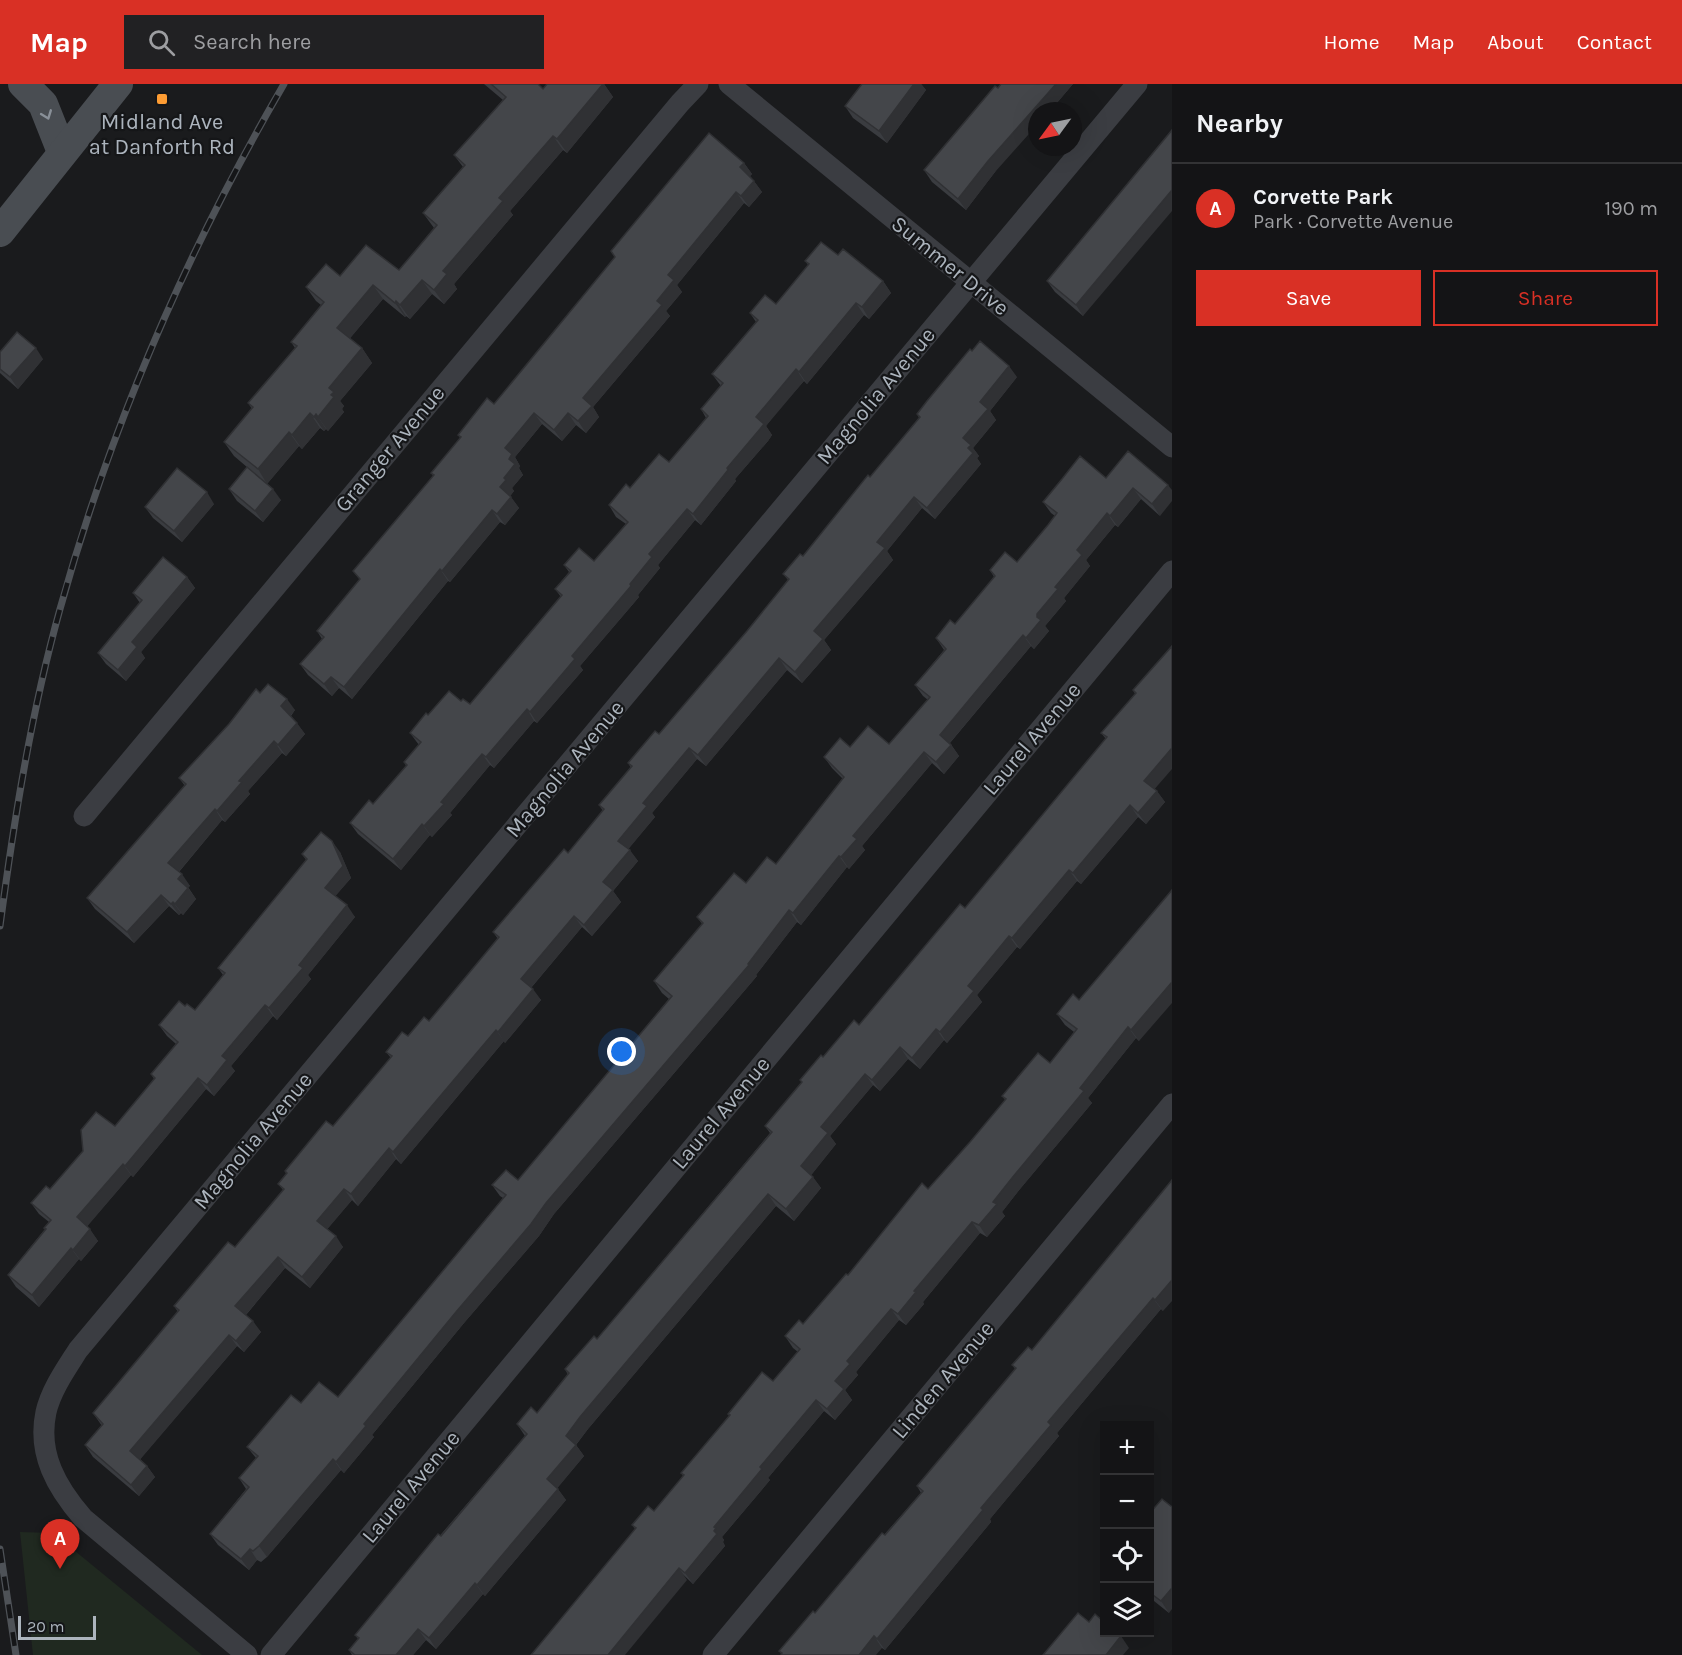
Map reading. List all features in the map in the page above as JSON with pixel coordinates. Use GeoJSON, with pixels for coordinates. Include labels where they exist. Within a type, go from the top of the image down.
{"type":"FeatureCollection","features":[{"type":"Feature","properties":{"kind":"main road"},"geometry":{"type":"LineString","coordinates":[[22,84],[43,104],[62,152]]}},
{"type":"Feature","properties":{"kind":"main road"},"geometry":{"type":"LineString","coordinates":[[0,232],[117,84]]}},
{"type":"Feature","properties":{"kind":"street","name":"Granger Avenue"},"geometry":{"type":"LineString","coordinates":[[84,816],[698,84]]}},
{"type":"Feature","properties":{"kind":"street","name":"Summer Drive"},"geometry":{"type":"LineString","coordinates":[[729,84],[1172,447]]}},
{"type":"Feature","properties":{"kind":"street","name":"Magnolia Avenue"},"geometry":{"type":"LineString","coordinates":[[247,1655],[83,1518],[65,1497],[52,1475],[44,1434],[46,1413],[60,1380],[78,1350],[1137,84]]}},
{"type":"Feature","properties":{"kind":"street","name":"Laurel Avenue"},"geometry":{"type":"LineString","coordinates":[[271,1655],[1172,571]]}},
{"type":"Feature","properties":{"kind":"street","name":"Linden Avenue"},"geometry":{"type":"LineString","coordinates":[[713,1655],[1172,1104]]}},
{"type":"Feature","properties":{"kind":"shaded area"},"geometry":{"type":"Polygon","coordinates":[[[20,1532],[53,1533],[202,1655],[33,1655],[20,1532]]]}},
{"type":"Feature","properties":{"kind":"building"},"geometry":{"type":"Polygon","coordinates":[[[491,84],[538,84],[543,89],[547,84],[603,84],[557,139],[553,136],[499,198],[503,201],[443,271],[447,274],[434,290],[422,280],[400,305],[373,285],[337,328],[362,348],[329,388],[334,392],[331,395],[334,397],[318,417],[310,413],[292,435],[289,432],[258,469],[224,442],[253,407],[248,403],[297,346],[291,342],[324,302],[306,287],[326,264],[340,276],[366,245],[399,270],[437,225],[423,213],[465,165],[454,155],[506,97],[491,84]]]}},
{"type":"Feature","properties":{"kind":"building"},"geometry":{"type":"Polygon","coordinates":[[[862,84],[914,84],[879,131],[845,106],[862,84]]]}},
{"type":"Feature","properties":{"kind":"building"},"geometry":{"type":"Polygon","coordinates":[[[1001,84],[1056,84],[1040,102],[1028,102],[1028,116],[958,199],[924,170],[995,86],[998,88],[1001,84]]]}},
{"type":"Feature","properties":{"kind":"building"},"geometry":{"type":"Polygon","coordinates":[[[1172,130],[1172,190],[1076,305],[1047,281],[1172,130]]]}},
{"type":"Feature","properties":{"kind":"building"},"geometry":{"type":"Polygon","coordinates":[[[709,133],[744,163],[740,167],[754,181],[741,196],[736,192],[668,275],[674,280],[657,301],[662,305],[583,398],[592,406],[578,421],[568,413],[554,430],[534,413],[505,448],[512,454],[509,459],[515,464],[500,487],[511,497],[497,514],[492,510],[442,571],[440,569],[344,687],[331,677],[324,684],[300,664],[324,637],[317,631],[360,579],[353,571],[434,475],[431,473],[461,437],[458,435],[487,398],[494,404],[615,257],[611,251],[709,133]]]}},
{"type":"Feature","properties":{"kind":"building"},"geometry":{"type":"Polygon","coordinates":[[[821,242],[838,255],[843,249],[883,281],[862,307],[856,303],[799,372],[796,369],[756,417],[764,424],[693,514],[687,509],[649,554],[652,557],[630,584],[631,586],[572,656],[575,659],[530,712],[527,709],[486,757],[482,754],[441,802],[444,804],[424,826],[422,824],[393,859],[350,823],[369,800],[373,804],[407,765],[404,762],[421,742],[410,733],[426,713],[428,715],[449,691],[461,701],[463,699],[470,704],[562,595],[555,589],[571,571],[564,565],[579,548],[594,561],[628,522],[609,505],[626,484],[630,488],[659,454],[669,462],[708,416],[701,409],[723,383],[712,374],[758,320],[750,313],[765,295],[776,304],[809,264],[805,261],[821,242]]]}},
{"type":"Feature","properties":{"kind":"building"},"geometry":{"type":"Polygon","coordinates":[[[17,332],[36,348],[10,377],[0,369],[0,352],[17,332]]]}},
{"type":"Feature","properties":{"kind":"building"},"geometry":{"type":"Polygon","coordinates":[[[980,341],[1009,366],[980,402],[988,409],[963,438],[971,445],[968,448],[973,453],[927,508],[914,497],[877,542],[885,548],[814,631],[823,639],[795,672],[779,658],[698,755],[689,748],[643,803],[647,806],[618,841],[630,850],[603,882],[613,890],[584,925],[574,916],[521,979],[533,989],[498,1032],[496,1030],[393,1152],[389,1148],[351,1194],[344,1189],[317,1221],[336,1236],[302,1277],[278,1257],[235,1306],[253,1321],[236,1341],[229,1335],[130,1451],[147,1466],[131,1485],[85,1445],[103,1424],[93,1413],[179,1310],[174,1306],[228,1242],[235,1247],[284,1189],[278,1184],[287,1173],[285,1171],[326,1121],[333,1126],[392,1056],[386,1052],[402,1032],[408,1036],[424,1017],[429,1021],[499,937],[493,932],[564,849],[568,853],[604,809],[599,805],[632,766],[628,763],[655,731],[659,734],[747,631],[789,579],[783,574],[800,554],[803,556],[868,475],[870,477],[920,417],[917,414],[927,401],[970,349],[972,351],[980,341]]]}},
{"type":"Feature","properties":{"kind":"building"},"geometry":{"type":"Polygon","coordinates":[[[1128,451],[1168,485],[1152,504],[1133,488],[1110,516],[1107,513],[1077,550],[1082,555],[1055,587],[1058,589],[1037,614],[1041,620],[1026,638],[1023,635],[940,735],[951,745],[936,762],[924,752],[853,836],[857,839],[841,857],[839,856],[793,913],[789,910],[749,965],[546,1203],[364,1424],[366,1426],[336,1462],[333,1459],[259,1546],[253,1551],[250,1549],[241,1559],[210,1534],[249,1487],[239,1478],[258,1456],[247,1447],[291,1395],[301,1403],[319,1382],[338,1397],[506,1195],[492,1185],[506,1170],[518,1180],[672,996],[654,981],[703,923],[697,917],[734,873],[746,883],[767,857],[776,864],[844,777],[824,757],[840,738],[850,747],[868,726],[889,744],[930,697],[915,685],[946,649],[936,638],[950,620],[955,624],[995,576],[990,570],[1005,552],[1017,562],[1048,525],[1057,513],[1043,502],[1080,456],[1106,478],[1128,451]]]}},
{"type":"Feature","properties":{"kind":"building"},"geometry":{"type":"Polygon","coordinates":[[[247,467],[273,489],[255,511],[229,489],[247,467]]]}},
{"type":"Feature","properties":{"kind":"building"},"geometry":{"type":"Polygon","coordinates":[[[177,468],[207,492],[174,531],[145,507],[177,468]]]}},
{"type":"Feature","properties":{"kind":"building"},"geometry":{"type":"Polygon","coordinates":[[[163,557],[187,577],[132,642],[137,647],[118,670],[98,653],[142,600],[133,593],[163,557]]]}},
{"type":"Feature","properties":{"kind":"building"},"geometry":{"type":"Polygon","coordinates":[[[1172,646],[1172,748],[1144,781],[1157,791],[1138,813],[1130,805],[1073,873],[1069,870],[1012,938],[1009,936],[968,986],[974,991],[940,1032],[936,1029],[912,1058],[900,1047],[872,1080],[865,1074],[821,1127],[828,1133],[801,1166],[813,1177],[786,1209],[768,1194],[580,1417],[566,1436],[576,1445],[547,1479],[558,1489],[429,1638],[418,1629],[396,1655],[355,1655],[349,1650],[359,1638],[355,1635],[438,1534],[441,1536],[527,1434],[517,1424],[531,1407],[537,1413],[569,1373],[565,1369],[594,1336],[597,1339],[772,1132],[765,1126],[802,1082],[800,1080],[821,1055],[823,1057],[854,1020],[859,1025],[960,904],[965,908],[1107,737],[1101,733],[1136,693],[1133,690],[1172,646]]]}},
{"type":"Feature","properties":{"kind":"building"},"geometry":{"type":"Polygon","coordinates":[[[268,684],[287,699],[281,706],[297,723],[278,745],[274,741],[239,781],[242,782],[217,811],[215,809],[168,863],[182,874],[178,879],[188,888],[175,904],[173,902],[171,904],[161,895],[127,932],[87,898],[186,784],[179,778],[229,724],[256,689],[260,693],[268,684]]]}},
{"type":"Feature","properties":{"kind":"building"},"geometry":{"type":"Polygon","coordinates":[[[321,832],[332,841],[343,866],[325,888],[347,905],[299,965],[303,968],[269,1008],[265,1005],[222,1056],[227,1060],[207,1085],[198,1078],[125,1166],[123,1164],[77,1217],[90,1229],[32,1295],[8,1275],[51,1220],[31,1203],[46,1186],[50,1189],[83,1151],[81,1130],[96,1112],[115,1126],[155,1078],[151,1074],[178,1042],[159,1025],[179,1001],[195,1010],[225,973],[218,968],[307,859],[302,854],[321,832]]]}},
{"type":"Feature","properties":{"kind":"building"},"geometry":{"type":"Polygon","coordinates":[[[1172,890],[1172,982],[1131,1030],[1128,1027],[1080,1088],[1084,1091],[993,1202],[997,1204],[979,1225],[972,1222],[914,1291],[916,1292],[898,1314],[891,1309],[847,1361],[850,1364],[835,1381],[844,1389],[827,1409],[816,1400],[714,1527],[717,1534],[685,1573],[679,1568],[608,1655],[531,1655],[636,1528],[632,1525],[648,1506],[654,1511],[684,1475],[681,1473],[730,1415],[728,1414],[762,1372],[773,1381],[800,1349],[785,1336],[799,1320],[803,1324],[846,1274],[848,1275],[922,1183],[928,1189],[1006,1099],[1002,1096],[1038,1053],[1050,1063],[1077,1029],[1057,1014],[1073,994],[1079,1000],[1172,890]]]}},
{"type":"Feature","properties":{"kind":"building"},"geometry":{"type":"Polygon","coordinates":[[[1172,1180],[1172,1280],[1155,1300],[1153,1298],[1048,1422],[1051,1425],[981,1508],[983,1510],[877,1639],[874,1636],[859,1655],[781,1655],[779,1651],[813,1611],[815,1613],[882,1533],[885,1535],[923,1491],[917,1486],[1016,1368],[1012,1365],[1028,1347],[1032,1350],[1172,1180]]]}},
{"type":"Feature","properties":{"kind":"building"},"geometry":{"type":"Polygon","coordinates":[[[1162,1499],[1172,1507],[1172,1588],[1161,1601],[1154,1596],[1154,1508],[1162,1499]]]}},
{"type":"Feature","properties":{"kind":"building"},"geometry":{"type":"Polygon","coordinates":[[[1078,1613],[1089,1622],[1095,1614],[1100,1618],[1100,1637],[1120,1637],[1106,1655],[1043,1655],[1078,1613]]]}},
{"type":"Feature","properties":{"kind":"railway"},"geometry":{"type":"LineString","coordinates":[[0,926],[17,807],[40,688],[80,540],[128,406],[184,274],[249,146],[284,84]]}},
{"type":"Feature","properties":{"kind":"railway"},"geometry":{"type":"LineString","coordinates":[[0,1549],[16,1655]]}},
{"type":"Feature","properties":{"kind":"place","name":"Midland Ave at Danforth Rd"},"geometry":{"type":"Point","coordinates":[162,99]}},
{"type":"Feature","properties":{"kind":"place","name":"Corvette Park"},"geometry":{"type":"Point","coordinates":[60,1569]}}]}
